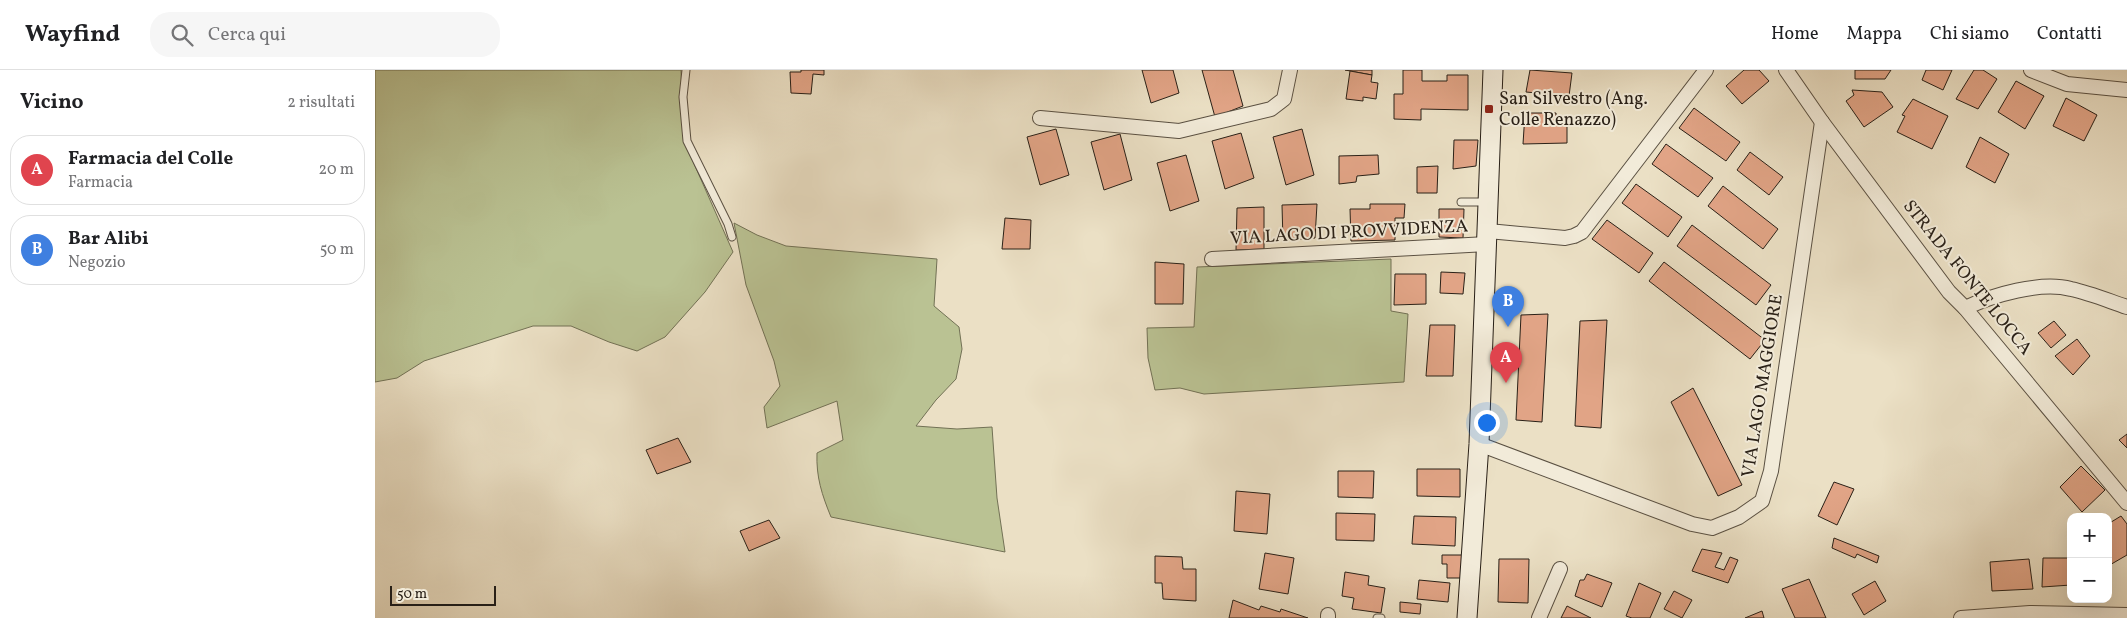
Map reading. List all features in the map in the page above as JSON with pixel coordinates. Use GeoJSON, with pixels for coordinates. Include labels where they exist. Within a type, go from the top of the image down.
{"type":"FeatureCollection","features":[{"type":"Feature","properties":{"kind":"street"},"geometry":{"type":"LineString","coordinates":[[1040,118],[1179,131],[1271,109],[1284,100],[1290,70]]}},
{"type":"Feature","properties":{"kind":"street"},"geometry":{"type":"LineString","coordinates":[[1467,618],[1479,444],[1493,70]]}},
{"type":"Feature","properties":{"kind":"street","name":"VIA LAGO DI PROVVIDENZA"},"geometry":{"type":"LineString","coordinates":[[1212,259],[1487,238],[1565,238],[1574,236],[1582,232],[1706,70]]}},
{"type":"Feature","properties":{"kind":"street","name":"STRADA FONTE LOCCA"},"geometry":{"type":"LineString","coordinates":[[1786,70],[1822,122],[1949,292],[1965,308],[2127,503]]}},
{"type":"Feature","properties":{"kind":"street"},"geometry":{"type":"LineString","coordinates":[[2031,70],[2067,84],[2127,90]]}},
{"type":"Feature","properties":{"kind":"street","name":"VIA LAGO MAGGIORE"},"geometry":{"type":"LineString","coordinates":[[1479,444],[1692,524],[1712,528],[1739,517],[1762,501],[1771,471],[1822,122]]}},
{"type":"Feature","properties":{"kind":"street"},"geometry":{"type":"LineString","coordinates":[[1965,308],[1984,299],[2042,286],[2070,288],[2127,307]]}},
{"type":"Feature","properties":{"kind":"street"},"geometry":{"type":"LineString","coordinates":[[1539,618],[1559,569]]}},
{"type":"Feature","properties":{"kind":"street"},"geometry":{"type":"LineString","coordinates":[[1961,618],[2030,613],[2127,615]]}},
{"type":"Feature","properties":{"kind":"lane"},"geometry":{"type":"LineString","coordinates":[[686,70],[683,97],[687,141],[728,224],[732,237]]}},
{"type":"Feature","properties":{"kind":"lane"},"geometry":{"type":"LineString","coordinates":[[1461,202],[1489,202]]}},
{"type":"Feature","properties":{"kind":"green space"},"geometry":{"type":"Polygon","coordinates":[[[375,70],[681,70],[684,141],[733,252],[705,292],[665,337],[637,351],[609,342],[571,326],[533,326],[424,361],[397,378],[375,382],[375,70]]]}},
{"type":"Feature","properties":{"kind":"green space"},"geometry":{"type":"Polygon","coordinates":[[[734,223],[757,235],[786,246],[937,259],[934,306],[959,327],[962,349],[956,379],[936,400],[916,426],[957,429],[992,427],[997,498],[1005,552],[831,517],[820,486],[817,470],[817,453],[843,440],[837,401],[767,428],[764,407],[780,386],[774,361],[746,285],[734,223]]]}},
{"type":"Feature","properties":{"kind":"green space"},"geometry":{"type":"Polygon","coordinates":[[[1391,259],[1391,311],[1408,314],[1404,382],[1204,394],[1180,388],[1155,390],[1148,358],[1147,328],[1194,327],[1197,267],[1391,259]]]}},
{"type":"Feature","properties":{"kind":"building"},"geometry":{"type":"Polygon","coordinates":[[[801,70],[824,70],[824,75],[813,74],[811,94],[791,93],[790,72],[801,72],[801,70]]]}},
{"type":"Feature","properties":{"kind":"building"},"geometry":{"type":"Polygon","coordinates":[[[1142,70],[1173,70],[1179,93],[1151,103],[1142,70]]]}},
{"type":"Feature","properties":{"kind":"building"},"geometry":{"type":"Polygon","coordinates":[[[1202,70],[1233,70],[1243,106],[1215,117],[1202,70]]]}},
{"type":"Feature","properties":{"kind":"building"},"geometry":{"type":"Polygon","coordinates":[[[1345,70],[1372,70],[1372,75],[1345,70]]]}},
{"type":"Feature","properties":{"kind":"building"},"geometry":{"type":"Polygon","coordinates":[[[1403,70],[1422,70],[1422,81],[1447,81],[1447,75],[1468,75],[1468,110],[1421,109],[1421,120],[1394,119],[1394,94],[1403,94],[1403,70]]]}},
{"type":"Feature","properties":{"kind":"building"},"geometry":{"type":"Polygon","coordinates":[[[1530,70],[1572,73],[1569,96],[1526,92],[1530,70]]]}},
{"type":"Feature","properties":{"kind":"building"},"geometry":{"type":"Polygon","coordinates":[[[1744,70],[1759,70],[1769,81],[1742,104],[1726,86],[1744,70]]]}},
{"type":"Feature","properties":{"kind":"building"},"geometry":{"type":"Polygon","coordinates":[[[1855,70],[1891,70],[1885,79],[1855,79],[1855,70]]]}},
{"type":"Feature","properties":{"kind":"building"},"geometry":{"type":"Polygon","coordinates":[[[1926,70],[1952,70],[1943,90],[1922,80],[1926,70]]]}},
{"type":"Feature","properties":{"kind":"building"},"geometry":{"type":"Polygon","coordinates":[[[1974,70],[1983,70],[1997,79],[1978,109],[1956,99],[1974,70]]]}},
{"type":"Feature","properties":{"kind":"building"},"geometry":{"type":"Polygon","coordinates":[[[1350,71],[1372,75],[1371,82],[1378,83],[1376,99],[1363,97],[1363,101],[1346,99],[1350,71]]]}},
{"type":"Feature","properties":{"kind":"building"},"geometry":{"type":"Polygon","coordinates":[[[2016,81],[2044,96],[2025,129],[1998,112],[2016,81]]]}},
{"type":"Feature","properties":{"kind":"building"},"geometry":{"type":"Polygon","coordinates":[[[1852,90],[1882,92],[1893,107],[1864,127],[1846,101],[1854,95],[1852,90]]]}},
{"type":"Feature","properties":{"kind":"building"},"geometry":{"type":"Polygon","coordinates":[[[2066,98],[2097,115],[2084,141],[2053,126],[2066,98]]]}},
{"type":"Feature","properties":{"kind":"building"},"geometry":{"type":"Polygon","coordinates":[[[1913,99],[1948,116],[1932,149],[1897,132],[1905,116],[1902,115],[1913,99]]]}},
{"type":"Feature","properties":{"kind":"building"},"geometry":{"type":"Polygon","coordinates":[[[1694,108],[1740,142],[1726,161],[1679,128],[1694,108]]]}},
{"type":"Feature","properties":{"kind":"building"},"geometry":{"type":"Polygon","coordinates":[[[1525,113],[1556,113],[1556,117],[1567,116],[1567,143],[1523,144],[1525,113]]]}},
{"type":"Feature","properties":{"kind":"building"},"geometry":{"type":"Polygon","coordinates":[[[1056,129],[1069,175],[1040,185],[1027,137],[1056,129]]]}},
{"type":"Feature","properties":{"kind":"building"},"geometry":{"type":"Polygon","coordinates":[[[1302,129],[1314,175],[1286,185],[1273,137],[1302,129]]]}},
{"type":"Feature","properties":{"kind":"building"},"geometry":{"type":"Polygon","coordinates":[[[1241,133],[1254,178],[1225,189],[1212,141],[1241,133]]]}},
{"type":"Feature","properties":{"kind":"building"},"geometry":{"type":"Polygon","coordinates":[[[1120,134],[1132,180],[1104,190],[1091,142],[1120,134]]]}},
{"type":"Feature","properties":{"kind":"building"},"geometry":{"type":"Polygon","coordinates":[[[1980,137],[2009,154],[1995,183],[1966,167],[1980,137]]]}},
{"type":"Feature","properties":{"kind":"building"},"geometry":{"type":"Polygon","coordinates":[[[1454,140],[1478,140],[1476,166],[1453,169],[1454,140]]]}},
{"type":"Feature","properties":{"kind":"building"},"geometry":{"type":"Polygon","coordinates":[[[1666,144],[1713,178],[1698,197],[1652,164],[1666,144]]]}},
{"type":"Feature","properties":{"kind":"building"},"geometry":{"type":"Polygon","coordinates":[[[1750,152],[1783,177],[1769,195],[1737,170],[1750,152]]]}},
{"type":"Feature","properties":{"kind":"building"},"geometry":{"type":"Polygon","coordinates":[[[1186,155],[1199,201],[1170,211],[1157,163],[1186,155]]]}},
{"type":"Feature","properties":{"kind":"building"},"geometry":{"type":"Polygon","coordinates":[[[1378,155],[1379,174],[1357,176],[1356,182],[1339,184],[1339,156],[1378,155]]]}},
{"type":"Feature","properties":{"kind":"building"},"geometry":{"type":"Polygon","coordinates":[[[1438,166],[1437,193],[1417,193],[1417,167],[1438,166]]]}},
{"type":"Feature","properties":{"kind":"building"},"geometry":{"type":"Polygon","coordinates":[[[1636,184],[1682,217],[1668,237],[1622,203],[1636,184]]]}},
{"type":"Feature","properties":{"kind":"building"},"geometry":{"type":"Polygon","coordinates":[[[1723,186],[1778,229],[1763,249],[1708,206],[1723,186]]]}},
{"type":"Feature","properties":{"kind":"building"},"geometry":{"type":"Polygon","coordinates":[[[1317,204],[1315,238],[1283,241],[1282,205],[1317,204]]]}},
{"type":"Feature","properties":{"kind":"building"},"geometry":{"type":"Polygon","coordinates":[[[1370,204],[1405,204],[1404,218],[1395,218],[1395,240],[1351,241],[1350,209],[1370,209],[1370,204]]]}},
{"type":"Feature","properties":{"kind":"building"},"geometry":{"type":"Polygon","coordinates":[[[1264,207],[1264,249],[1236,250],[1237,208],[1264,207]]]}},
{"type":"Feature","properties":{"kind":"building"},"geometry":{"type":"Polygon","coordinates":[[[1439,209],[1464,209],[1463,238],[1439,237],[1439,209]]]}},
{"type":"Feature","properties":{"kind":"building"},"geometry":{"type":"Polygon","coordinates":[[[1005,218],[1031,220],[1030,249],[1002,249],[1005,218]]]}},
{"type":"Feature","properties":{"kind":"building"},"geometry":{"type":"Polygon","coordinates":[[[1607,220],[1653,253],[1639,273],[1592,239],[1607,220]]]}},
{"type":"Feature","properties":{"kind":"building"},"geometry":{"type":"Polygon","coordinates":[[[1692,225],[1771,285],[1756,305],[1677,246],[1692,225]]]}},
{"type":"Feature","properties":{"kind":"building"},"geometry":{"type":"Polygon","coordinates":[[[1155,262],[1184,264],[1183,304],[1155,304],[1155,262]]]}},
{"type":"Feature","properties":{"kind":"building"},"geometry":{"type":"Polygon","coordinates":[[[1664,262],[1765,340],[1750,359],[1649,281],[1664,262]]]}},
{"type":"Feature","properties":{"kind":"building"},"geometry":{"type":"Polygon","coordinates":[[[1441,272],[1465,273],[1463,294],[1440,293],[1441,272]]]}},
{"type":"Feature","properties":{"kind":"building"},"geometry":{"type":"Polygon","coordinates":[[[1395,274],[1426,274],[1426,304],[1394,305],[1395,274]]]}},
{"type":"Feature","properties":{"kind":"building"},"geometry":{"type":"Polygon","coordinates":[[[1548,314],[1542,422],[1516,420],[1521,315],[1548,314]]]}},
{"type":"Feature","properties":{"kind":"building"},"geometry":{"type":"Polygon","coordinates":[[[1607,320],[1601,428],[1575,426],[1580,321],[1607,320]]]}},
{"type":"Feature","properties":{"kind":"building"},"geometry":{"type":"Polygon","coordinates":[[[2054,321],[2066,335],[2051,348],[2038,333],[2054,321]]]}},
{"type":"Feature","properties":{"kind":"building"},"geometry":{"type":"Polygon","coordinates":[[[1430,325],[1455,325],[1453,376],[1426,376],[1430,325]]]}},
{"type":"Feature","properties":{"kind":"building"},"geometry":{"type":"Polygon","coordinates":[[[2077,339],[2090,356],[2073,375],[2055,356],[2077,339]]]}},
{"type":"Feature","properties":{"kind":"building"},"geometry":{"type":"Polygon","coordinates":[[[1693,388],[1742,485],[1718,496],[1671,402],[1693,388]]]}},
{"type":"Feature","properties":{"kind":"building"},"geometry":{"type":"Polygon","coordinates":[[[2127,434],[2127,448],[2119,440],[2127,434]]]}},
{"type":"Feature","properties":{"kind":"building"},"geometry":{"type":"Polygon","coordinates":[[[678,438],[691,462],[657,474],[646,450],[678,438]]]}},
{"type":"Feature","properties":{"kind":"building"},"geometry":{"type":"Polygon","coordinates":[[[2081,466],[2105,490],[2082,512],[2060,487],[2081,466]]]}},
{"type":"Feature","properties":{"kind":"building"},"geometry":{"type":"Polygon","coordinates":[[[1417,469],[1460,469],[1460,497],[1417,496],[1417,469]]]}},
{"type":"Feature","properties":{"kind":"building"},"geometry":{"type":"Polygon","coordinates":[[[1338,471],[1374,471],[1373,498],[1338,497],[1338,471]]]}},
{"type":"Feature","properties":{"kind":"building"},"geometry":{"type":"Polygon","coordinates":[[[1834,482],[1854,489],[1837,525],[1818,516],[1834,482]]]}},
{"type":"Feature","properties":{"kind":"building"},"geometry":{"type":"Polygon","coordinates":[[[1236,491],[1270,494],[1267,534],[1234,531],[1236,491]]]}},
{"type":"Feature","properties":{"kind":"building"},"geometry":{"type":"Polygon","coordinates":[[[1336,513],[1375,514],[1374,541],[1336,540],[1336,513]]]}},
{"type":"Feature","properties":{"kind":"building"},"geometry":{"type":"Polygon","coordinates":[[[1414,516],[1456,517],[1455,546],[1412,544],[1414,516]]]}},
{"type":"Feature","properties":{"kind":"building"},"geometry":{"type":"Polygon","coordinates":[[[2121,516],[2127,524],[2127,555],[2112,564],[2112,558],[2112,522],[2121,516]]]}},
{"type":"Feature","properties":{"kind":"building"},"geometry":{"type":"Polygon","coordinates":[[[769,520],[780,538],[749,551],[740,531],[769,520]]]}},
{"type":"Feature","properties":{"kind":"building"},"geometry":{"type":"Polygon","coordinates":[[[1834,538],[1879,556],[1877,563],[1857,554],[1855,558],[1832,548],[1834,538]]]}},
{"type":"Feature","properties":{"kind":"building"},"geometry":{"type":"Polygon","coordinates":[[[1702,549],[1722,553],[1715,567],[1724,570],[1730,557],[1738,560],[1728,583],[1692,571],[1702,549]]]}},
{"type":"Feature","properties":{"kind":"building"},"geometry":{"type":"Polygon","coordinates":[[[1265,553],[1294,558],[1288,594],[1259,589],[1265,553]]]}},
{"type":"Feature","properties":{"kind":"building"},"geometry":{"type":"Polygon","coordinates":[[[1442,555],[1465,555],[1464,578],[1447,578],[1447,564],[1442,564],[1442,555]]]}},
{"type":"Feature","properties":{"kind":"building"},"geometry":{"type":"Polygon","coordinates":[[[1155,556],[1182,557],[1183,569],[1196,569],[1196,601],[1163,599],[1162,583],[1155,583],[1155,556]]]}},
{"type":"Feature","properties":{"kind":"building"},"geometry":{"type":"Polygon","coordinates":[[[2043,558],[2067,558],[2067,585],[2042,587],[2043,558]]]}},
{"type":"Feature","properties":{"kind":"building"},"geometry":{"type":"Polygon","coordinates":[[[1499,559],[1529,559],[1528,603],[1498,602],[1499,559]]]}},
{"type":"Feature","properties":{"kind":"building"},"geometry":{"type":"Polygon","coordinates":[[[2029,559],[2033,589],[1992,591],[1990,562],[2029,559]]]}},
{"type":"Feature","properties":{"kind":"building"},"geometry":{"type":"Polygon","coordinates":[[[1345,572],[1369,576],[1368,585],[1385,588],[1381,613],[1352,609],[1354,598],[1342,596],[1345,572]]]}},
{"type":"Feature","properties":{"kind":"building"},"geometry":{"type":"Polygon","coordinates":[[[1587,574],[1612,583],[1602,607],[1575,596],[1580,580],[1584,580],[1587,574]]]}},
{"type":"Feature","properties":{"kind":"building"},"geometry":{"type":"Polygon","coordinates":[[[1809,579],[1826,618],[1795,618],[1782,589],[1809,579]]]}},
{"type":"Feature","properties":{"kind":"building"},"geometry":{"type":"Polygon","coordinates":[[[1419,580],[1450,583],[1448,602],[1417,599],[1419,580]]]}},
{"type":"Feature","properties":{"kind":"building"},"geometry":{"type":"Polygon","coordinates":[[[1875,581],[1886,601],[1864,615],[1852,594],[1875,581]]]}},
{"type":"Feature","properties":{"kind":"building"},"geometry":{"type":"Polygon","coordinates":[[[1639,583],[1661,593],[1650,618],[1626,616],[1639,583]]]}},
{"type":"Feature","properties":{"kind":"building"},"geometry":{"type":"Polygon","coordinates":[[[1674,591],[1692,600],[1682,618],[1664,609],[1674,591]]]}},
{"type":"Feature","properties":{"kind":"building"},"geometry":{"type":"Polygon","coordinates":[[[1233,600],[1259,610],[1261,606],[1280,612],[1281,609],[1308,618],[1229,618],[1233,600]]]}},
{"type":"Feature","properties":{"kind":"building"},"geometry":{"type":"Polygon","coordinates":[[[1400,602],[1421,604],[1420,614],[1400,612],[1400,602]]]}},
{"type":"Feature","properties":{"kind":"building"},"geometry":{"type":"Polygon","coordinates":[[[1567,606],[1591,618],[1561,618],[1567,606]]]}},
{"type":"Feature","properties":{"kind":"building"},"geometry":{"type":"Polygon","coordinates":[[[1762,611],[1764,618],[1745,618],[1762,611]]]}},
{"type":"Feature","properties":{"kind":"place","name":"San Silvestro (Ang. Colle Renazzo)"},"geometry":{"type":"Point","coordinates":[1489,109]}},
{"type":"Feature","properties":{"kind":"place","name":"Bar Alibi"},"geometry":{"type":"Point","coordinates":[1508,327]}},
{"type":"Feature","properties":{"kind":"place","name":"Farmacia del Colle"},"geometry":{"type":"Point","coordinates":[1506,383]}}]}
